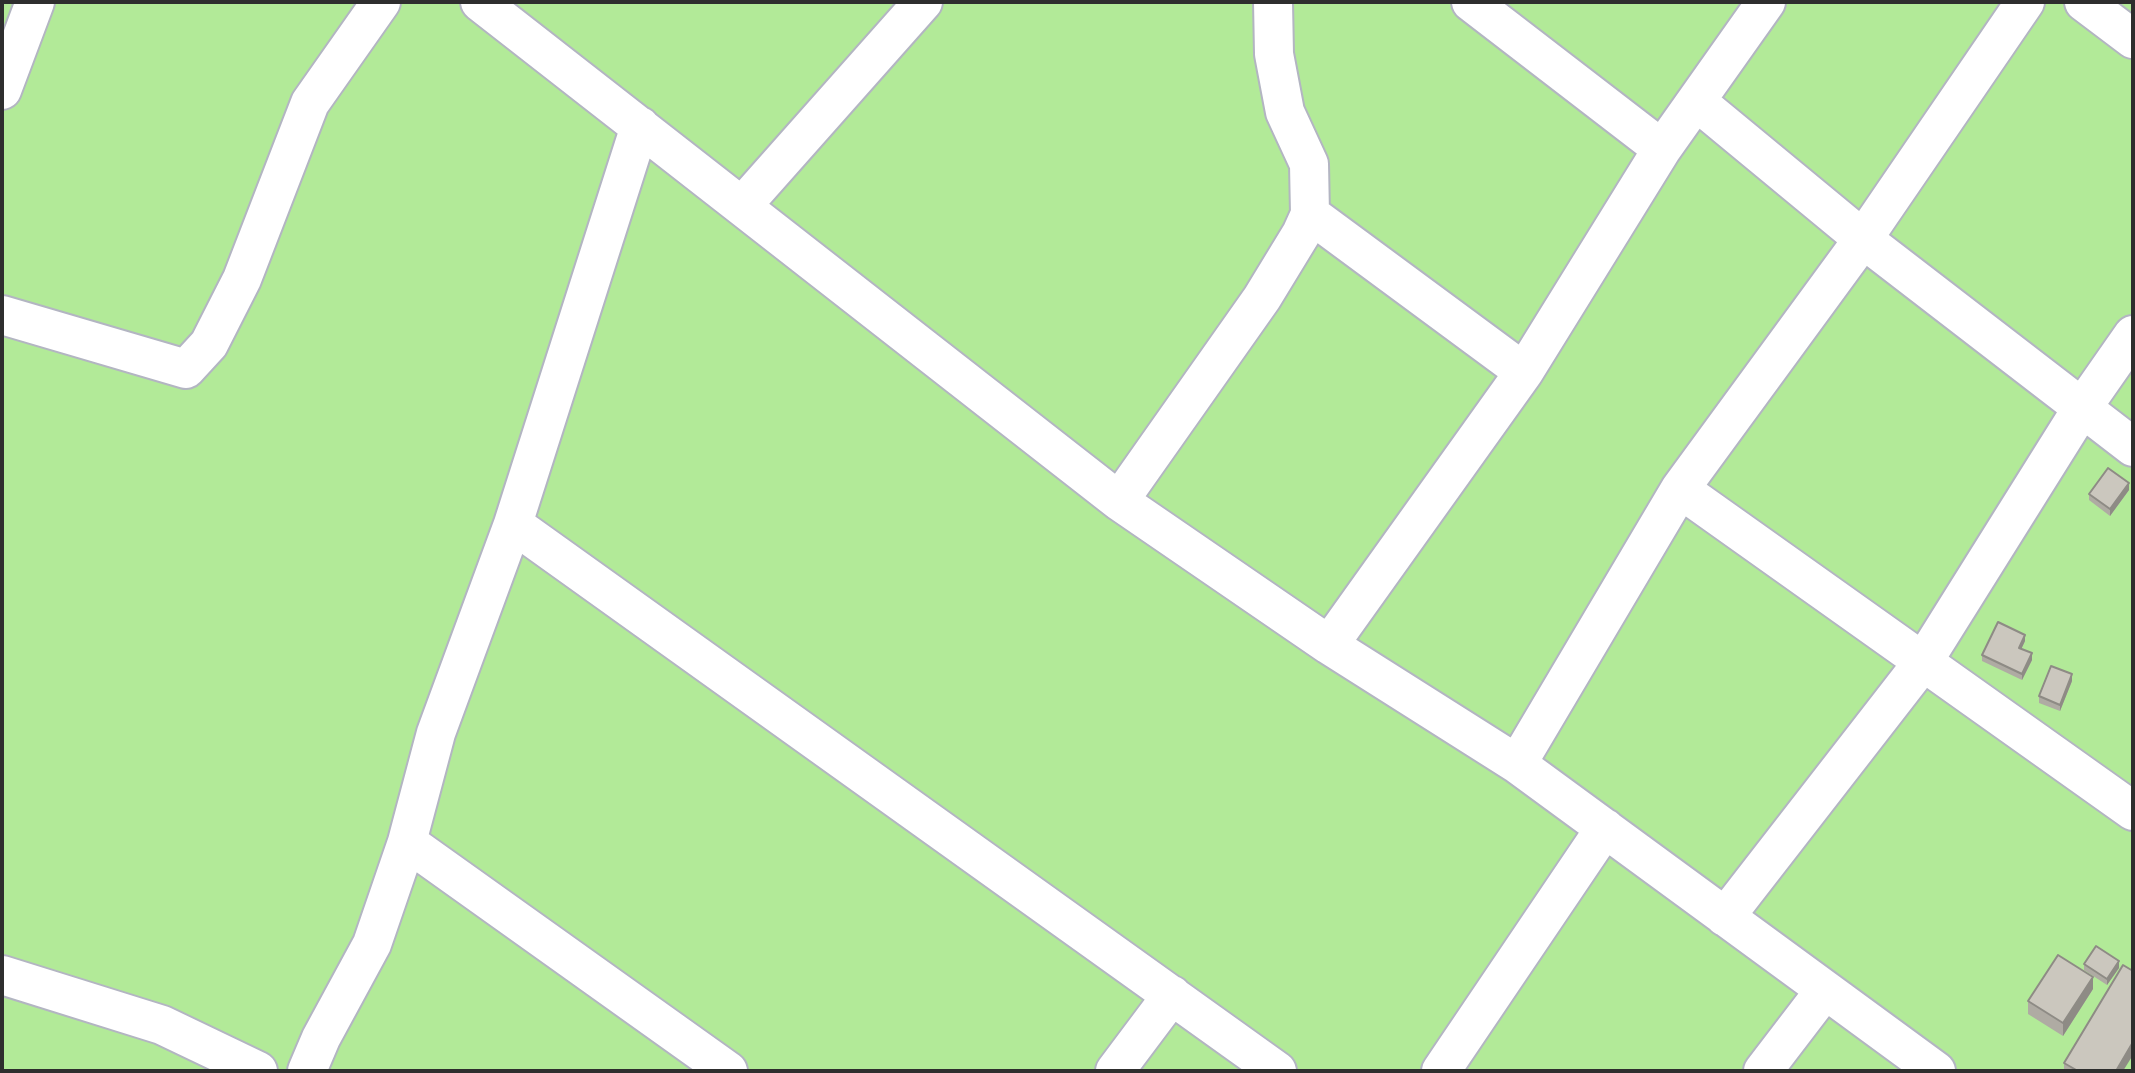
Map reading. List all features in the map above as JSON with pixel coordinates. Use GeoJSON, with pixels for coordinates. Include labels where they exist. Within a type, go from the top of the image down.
{"type":"FeatureCollection","features":[{"type":"Feature","properties":{"kind":"street"},"geometry":{"type":"LineString","coordinates":[[2,90],[35,2]]}},
{"type":"Feature","properties":{"kind":"street"},"geometry":{"type":"LineString","coordinates":[[2,315],[186,369],[209,344],[242,279],[310,103],[381,2]]}},
{"type":"Feature","properties":{"kind":"street"},"geometry":{"type":"LineString","coordinates":[[481,2],[1119,501],[1329,645],[1517,764],[1936,1071]]}},
{"type":"Feature","properties":{"kind":"street"},"geometry":{"type":"LineString","coordinates":[[742,206],[923,2]]}},
{"type":"Feature","properties":{"kind":"street"},"geometry":{"type":"LineString","coordinates":[[1119,501],[1262,298],[1301,234],[1310,214],[1309,164],[1285,112],[1274,54],[1273,2]]}},
{"type":"Feature","properties":{"kind":"street"},"geometry":{"type":"LineString","coordinates":[[1471,2],[1662,149]]}},
{"type":"Feature","properties":{"kind":"street"},"geometry":{"type":"LineString","coordinates":[[1329,645],[1524,372],[1662,149],[1766,2]]}},
{"type":"Feature","properties":{"kind":"street"},"geometry":{"type":"LineString","coordinates":[[1517,764],[1680,489],[1863,239],[2025,2]]}},
{"type":"Feature","properties":{"kind":"street"},"geometry":{"type":"LineString","coordinates":[[2084,2],[2133,39]]}},
{"type":"Feature","properties":{"kind":"street"},"geometry":{"type":"LineString","coordinates":[[1696,101],[1863,239],[2133,447]]}},
{"type":"Feature","properties":{"kind":"street"},"geometry":{"type":"LineString","coordinates":[[307,1071],[321,1038],[372,944],[407,842],[436,733],[513,524],[640,126]]}},
{"type":"Feature","properties":{"kind":"street"},"geometry":{"type":"LineString","coordinates":[[1310,214],[1524,372]]}},
{"type":"Feature","properties":{"kind":"street"},"geometry":{"type":"LineString","coordinates":[[1725,917],[1923,662],[2082,408],[2133,335]]}},
{"type":"Feature","properties":{"kind":"street"},"geometry":{"type":"LineString","coordinates":[[1680,489],[2133,811]]}},
{"type":"Feature","properties":{"kind":"street"},"geometry":{"type":"LineString","coordinates":[[513,524],[1277,1071]]}},
{"type":"Feature","properties":{"kind":"street"},"geometry":{"type":"LineString","coordinates":[[1441,1071],[1605,828]]}},
{"type":"Feature","properties":{"kind":"street"},"geometry":{"type":"LineString","coordinates":[[407,842],[729,1071]]}},
{"type":"Feature","properties":{"kind":"street"},"geometry":{"type":"LineString","coordinates":[[2,975],[162,1026],[258,1071]]}},
{"type":"Feature","properties":{"kind":"street"},"geometry":{"type":"LineString","coordinates":[[1763,1071],[1825,990]]}},
{"type":"Feature","properties":{"kind":"street"},"geometry":{"type":"LineString","coordinates":[[1115,1071],[1172,995]]}},
{"type":"Feature","properties":{"kind":"green space"},"geometry":{"type":"Polygon","coordinates":[[[2,2],[2133,2],[2133,1071],[2,1071],[2,2]]]}},
{"type":"Feature","properties":{"kind":"building"},"geometry":{"type":"Polygon","coordinates":[[[2108,468],[2129,483],[2110,509],[2089,494],[2108,468]]]}},
{"type":"Feature","properties":{"kind":"building"},"geometry":{"type":"Polygon","coordinates":[[[1998,622],[2025,635],[2019,648],[2032,653],[2022,674],[1982,655],[1998,622]]]}},
{"type":"Feature","properties":{"kind":"building"},"geometry":{"type":"Polygon","coordinates":[[[2051,666],[2072,674],[2060,705],[2039,696],[2051,666]]]}},
{"type":"Feature","properties":{"kind":"building"},"geometry":{"type":"Polygon","coordinates":[[[2096,946],[2119,961],[2107,979],[2084,964],[2096,946]]]}},
{"type":"Feature","properties":{"kind":"building"},"geometry":{"type":"Polygon","coordinates":[[[2058,955],[2093,977],[2063,1023],[2028,1001],[2058,955]]]}},
{"type":"Feature","properties":{"kind":"building"},"geometry":{"type":"Polygon","coordinates":[[[2123,965],[2133,971],[2133,1042],[2116,1071],[2078,1071],[2064,1063],[2123,965]]]}}]}
